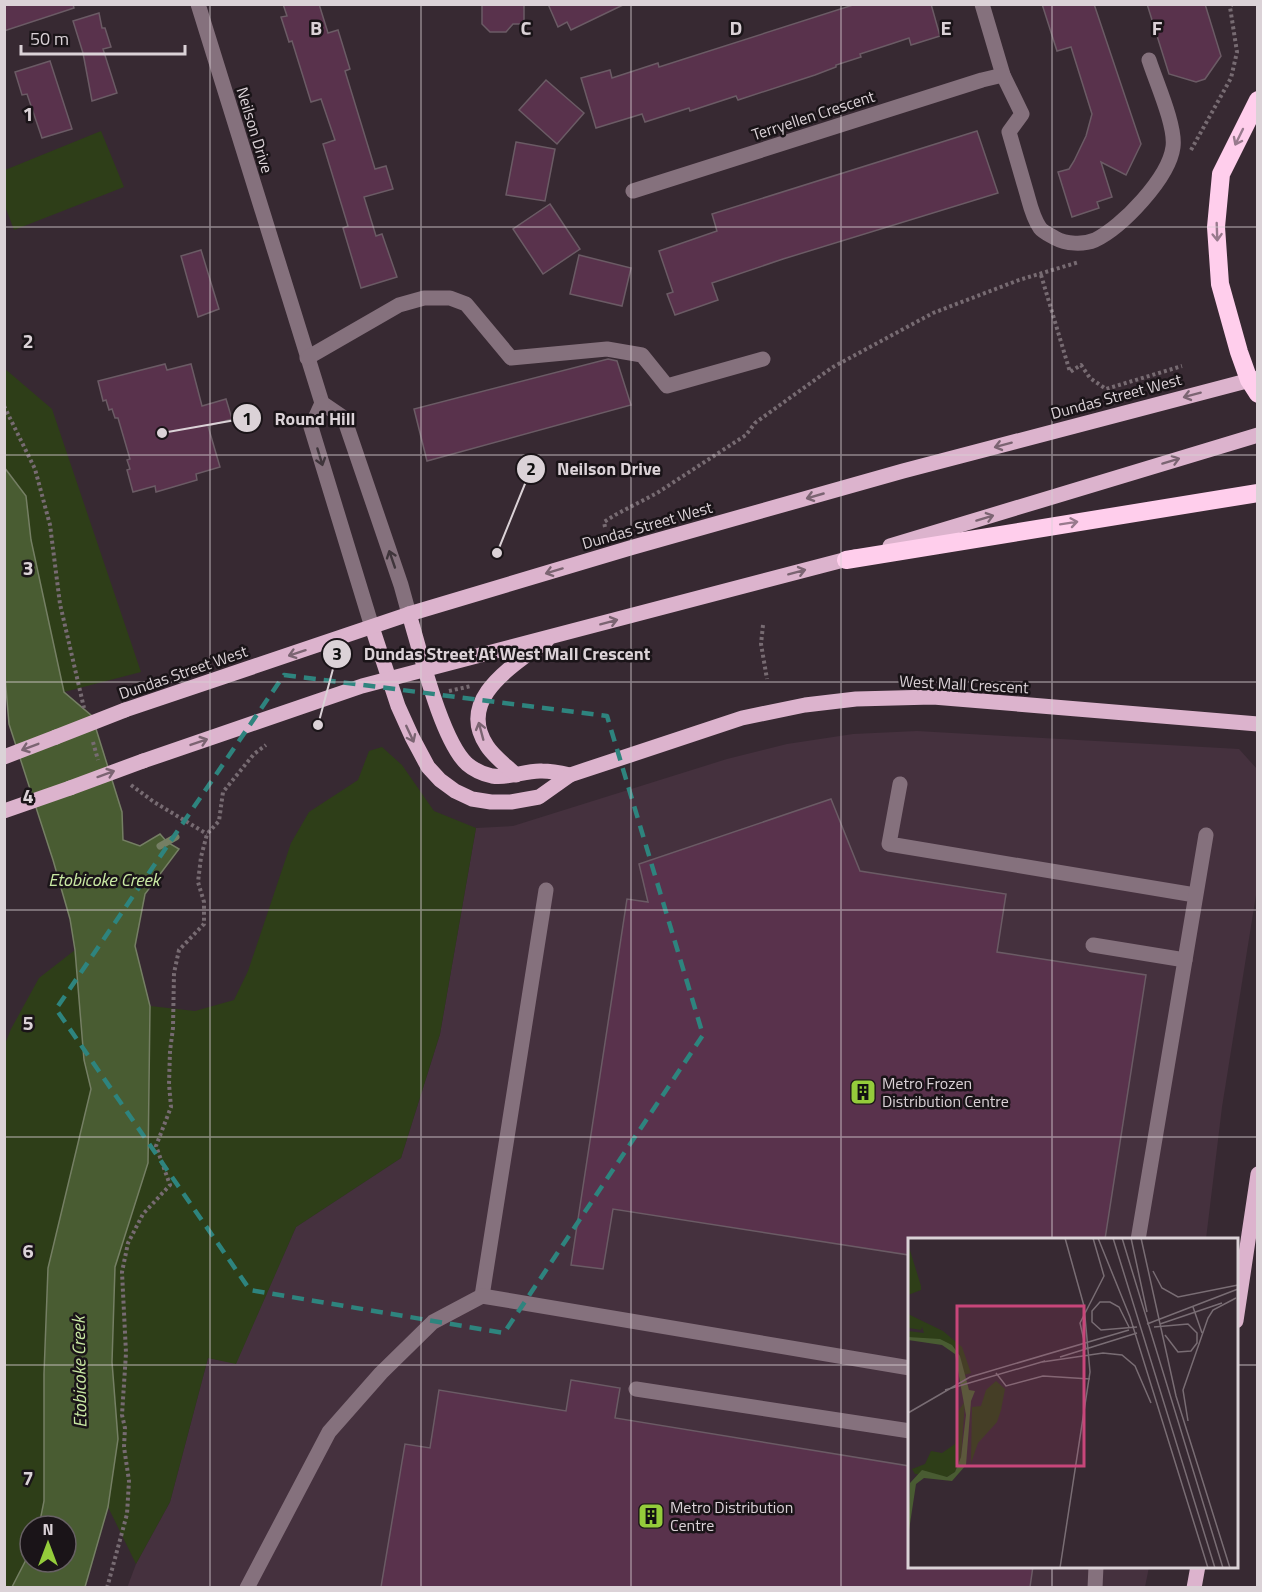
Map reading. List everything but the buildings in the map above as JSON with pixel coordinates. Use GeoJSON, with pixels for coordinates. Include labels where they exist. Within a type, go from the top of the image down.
{"type":"FeatureCollection","features":[{"type":"Feature","properties":{"kind":"highway"},"geometry":{"type":"LineString","coordinates":[[1254,384],[1239,352],[1220,284],[1216,227],[1221,174],[1257,100]]}},
{"type":"Feature","properties":{"kind":"highway"},"geometry":{"type":"LineString","coordinates":[[846,560],[1257,493]]}},
{"type":"Feature","properties":{"kind":"main road","name":"Dundas Street West"},"geometry":{"type":"LineString","coordinates":[[4,757],[125,711],[409,614],[903,471],[1254,384]]}},
{"type":"Feature","properties":{"kind":"main road"},"geometry":{"type":"LineString","coordinates":[[4,811],[362,686],[846,560],[1257,435]]}},
{"type":"Feature","properties":{"kind":"main road"},"geometry":{"type":"LineString","coordinates":[[409,614],[425,670]]}},
{"type":"Feature","properties":{"kind":"main road"},"geometry":{"type":"LineString","coordinates":[[372,627],[388,680]]}},
{"type":"Feature","properties":{"kind":"main road"},"geometry":{"type":"LineString","coordinates":[[516,775],[488,748],[482,737],[478,725],[481,701],[497,679],[552,637]]}},
{"type":"Feature","properties":{"kind":"main road","name":"West Mall Crescent"},"geometry":{"type":"LineString","coordinates":[[425,670],[441,717],[455,747],[467,764],[485,774],[506,777],[540,771],[570,774]]}},
{"type":"Feature","properties":{"kind":"main road","name":"West Mall Crescent"},"geometry":{"type":"LineString","coordinates":[[388,680],[423,759],[434,774],[455,791],[472,799],[490,802],[522,801],[539,797],[570,774],[742,718],[805,705],[856,699],[933,697],[1257,724]]}},
{"type":"Feature","properties":{"kind":"main road"},"geometry":{"type":"LineString","coordinates":[[1238,1307],[1257,1174]]}},
{"type":"Feature","properties":{"kind":"main road"},"geometry":{"type":"LineString","coordinates":[[1194,1587],[1198,1568]]}},
{"type":"Feature","properties":{"kind":"street","name":"Neilson Drive"},"geometry":{"type":"LineString","coordinates":[[198,4],[322,403]]}},
{"type":"Feature","properties":{"kind":"street"},"geometry":{"type":"LineString","coordinates":[[982,4],[1003,75],[1022,114],[1009,132],[1034,216],[1041,230],[1058,240],[1071,244],[1094,240],[1128,217],[1141,203],[1167,166],[1173,150],[1174,136],[1149,60]]}},
{"type":"Feature","properties":{"kind":"street","name":"Terryellen Crescent"},"geometry":{"type":"LineString","coordinates":[[633,191],[1003,75]]}},
{"type":"Feature","properties":{"kind":"street"},"geometry":{"type":"LineString","coordinates":[[307,358],[399,305],[424,297],[450,298],[466,304],[511,358],[607,349],[642,355],[667,386],[763,359]]}},
{"type":"Feature","properties":{"kind":"street"},"geometry":{"type":"LineString","coordinates":[[372,627],[311,427],[322,403],[344,418],[409,614]]}},
{"type":"Feature","properties":{"kind":"street"},"geometry":{"type":"LineString","coordinates":[[900,784],[889,844],[1196,895]]}},
{"type":"Feature","properties":{"kind":"street"},"geometry":{"type":"LineString","coordinates":[[1138,1238],[1206,835]]}},
{"type":"Feature","properties":{"kind":"street"},"geometry":{"type":"LineString","coordinates":[[482,1296],[546,890]]}},
{"type":"Feature","properties":{"kind":"street"},"geometry":{"type":"LineString","coordinates":[[1093,945],[1185,960]]}},
{"type":"Feature","properties":{"kind":"street"},"geometry":{"type":"LineString","coordinates":[[247,1587],[328,1432],[381,1373],[433,1322],[482,1296],[908,1368]]}},
{"type":"Feature","properties":{"kind":"street"},"geometry":{"type":"LineString","coordinates":[[636,1389],[908,1431]]}},
{"type":"Feature","properties":{"kind":"street"},"geometry":{"type":"LineString","coordinates":[[1095,1587],[1096,1568]]}},
{"type":"Feature","properties":{"kind":"path"},"geometry":{"type":"LineString","coordinates":[[605,527],[604,522],[608,519],[657,493],[746,435],[755,423],[833,367],[933,313],[1019,280],[1041,275],[1070,372],[1081,365],[1090,378],[1106,389],[1182,366]]}},
{"type":"Feature","properties":{"kind":"path"},"geometry":{"type":"LineString","coordinates":[[4,406],[35,469],[50,525],[60,603],[85,710]]}},
{"type":"Feature","properties":{"kind":"path"},"geometry":{"type":"LineString","coordinates":[[763,625],[762,644],[767,679]]}},
{"type":"Feature","properties":{"kind":"path"},"geometry":{"type":"LineString","coordinates":[[449,691],[467,686],[464,676]]}},
{"type":"Feature","properties":{"kind":"path"},"geometry":{"type":"LineString","coordinates":[[93,740],[98,760]]}},
{"type":"Feature","properties":{"kind":"path"},"geometry":{"type":"LineString","coordinates":[[107,1587],[127,1514],[129,1481],[122,1414],[126,1353],[122,1272],[128,1243],[143,1214],[170,1185],[156,1146],[171,1107],[169,1084],[174,973],[179,950],[204,924],[204,902],[198,882],[201,858],[207,834],[219,821],[223,792],[254,754],[266,745]]}},
{"type":"Feature","properties":{"kind":"path"},"geometry":{"type":"LineString","coordinates":[[126,781],[154,802],[207,834]]}},
{"type":"Feature","properties":{"kind":"highlighted area"},"geometry":{"type":"Polygon","coordinates":[[[284,675],[607,716],[703,1035],[504,1333],[250,1290],[56,1009],[284,675]]]}},
{"type":"Feature","properties":{"kind":"shaded area"},"geometry":{"type":"Polygon","coordinates":[[[101,131],[124,187],[14,230],[5,206],[5,170],[101,131]]]}},
{"type":"Feature","properties":{"kind":"shaded area"},"geometry":{"type":"Polygon","coordinates":[[[4,368],[52,409],[141,672],[64,692],[31,540],[26,496],[5,467],[4,368]]]}},
{"type":"Feature","properties":{"kind":"shaded area"},"geometry":{"type":"Polygon","coordinates":[[[917,731],[1239,749],[1257,769],[1257,889],[1222,1107],[1206,1238],[908,1238],[908,1568],[1149,1568],[1145,1587],[127,1588],[136,1564],[170,1502],[208,1358],[236,1363],[296,1227],[401,1158],[440,1034],[476,828],[513,826],[727,759],[787,744],[853,734],[917,731]]]}},
{"type":"Feature","properties":{"kind":"shaded area"},"geometry":{"type":"Polygon","coordinates":[[[382,747],[402,765],[434,811],[476,828],[440,1034],[401,1158],[296,1227],[236,1364],[208,1358],[170,1502],[136,1564],[108,1507],[118,1439],[112,1362],[115,1267],[148,1163],[150,1006],[195,1011],[234,1000],[248,971],[291,843],[309,812],[358,780],[369,751],[382,747]]]}},
{"type":"Feature","properties":{"kind":"shaded area"},"geometry":{"type":"Polygon","coordinates":[[[75,950],[84,1060],[91,1089],[48,1268],[44,1374],[44,1501],[41,1514],[18,1514],[19,1574],[12,1587],[5,1588],[5,1044],[39,978],[75,950]]]}},
{"type":"Feature","properties":{"kind":"water","name":"Etobicoke Creek"},"geometry":{"type":"Polygon","coordinates":[[[4,467],[26,496],[31,540],[64,692],[92,716],[122,812],[123,840],[140,846],[160,834],[167,842],[179,849],[145,894],[135,946],[150,1006],[148,1163],[115,1267],[112,1362],[118,1439],[108,1507],[85,1587],[12,1587],[19,1574],[78,1574],[78,1514],[41,1514],[44,1501],[44,1374],[48,1268],[91,1089],[84,1060],[75,950],[70,919],[9,724],[4,665],[4,467]]]}},
{"type":"Feature","properties":{"kind":"waterway"},"geometry":{"type":"LineString","coordinates":[[160,846],[176,837]]}},
{"type":"Feature","properties":{"kind":"place","name":"Round Hill"},"geometry":{"type":"Point","coordinates":[162,433]}},
{"type":"Feature","properties":{"kind":"place","name":"Neilson Drive"},"geometry":{"type":"Point","coordinates":[497,553]}},
{"type":"Feature","properties":{"kind":"place","name":"Dundas Street At West Mall Crescent"},"geometry":{"type":"Point","coordinates":[318,725]}},
{"type":"Feature","properties":{"kind":"place","name":"Metro Frozen Distribution Centre"},"geometry":{"type":"Point","coordinates":[863,1092]}},
{"type":"Feature","properties":{"kind":"place","name":"Metro Distribution Centre"},"geometry":{"type":"Point","coordinates":[651,1516]}}]}
